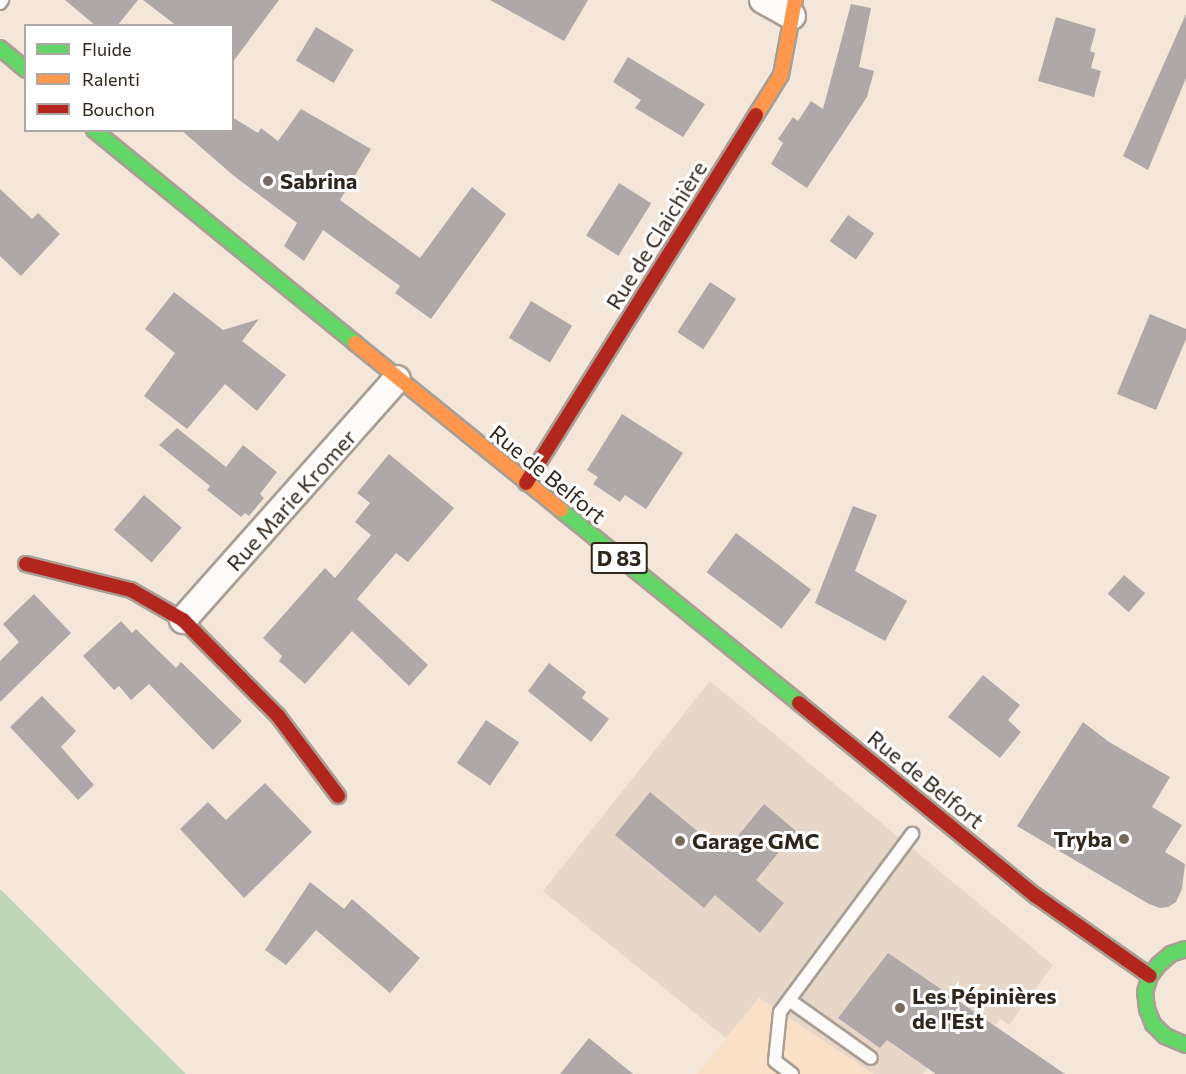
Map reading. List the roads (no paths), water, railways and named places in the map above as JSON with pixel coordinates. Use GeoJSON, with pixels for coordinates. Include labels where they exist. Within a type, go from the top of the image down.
{"type":"FeatureCollection","features":[{"type":"Feature","properties":{"kind":"main road","name":"Rue de Claichière"},"geometry":{"type":"LineString","coordinates":[[526,483],[781,75],[794,8]]}},
{"type":"Feature","properties":{"kind":"main road"},"geometry":{"type":"LineString","coordinates":[[0,48],[24,68]]}},
{"type":"Feature","properties":{"kind":"main road","name":"Rue de Belfort"},"geometry":{"type":"LineString","coordinates":[[96,132],[397,379],[1043,901],[1150,976]]}},
{"type":"Feature","properties":{"kind":"main road"},"geometry":{"type":"LineString","coordinates":[[26,564],[131,590],[183,620],[278,716],[338,796]]}},
{"type":"Feature","properties":{"kind":"main road"},"geometry":{"type":"LineString","coordinates":[[1186,950],[1171,954],[1159,964],[1150,976],[1145,992],[1147,1009],[1153,1024],[1165,1036],[1186,1045]]}},
{"type":"Feature","properties":{"kind":"street"},"geometry":{"type":"LineString","coordinates":[[763,0],[794,8]]}},
{"type":"Feature","properties":{"kind":"street","name":"Rue Marie Kromer"},"geometry":{"type":"LineString","coordinates":[[183,620],[397,379]]}},
{"type":"Feature","properties":{"kind":"lane"},"geometry":{"type":"LineString","coordinates":[[792,1074],[776,1061],[780,1012],[912,834]]}},
{"type":"Feature","properties":{"kind":"lane"},"geometry":{"type":"LineString","coordinates":[[789,1000],[871,1058]]}},
{"type":"Feature","properties":{"kind":"place","name":"Sabrina"},"geometry":{"type":"Point","coordinates":[268,181]}},
{"type":"Feature","properties":{"kind":"place","name":"Tryba"},"geometry":{"type":"Point","coordinates":[1124,839]}},
{"type":"Feature","properties":{"kind":"place","name":"Garage GMC"},"geometry":{"type":"Point","coordinates":[680,841]}},
{"type":"Feature","properties":{"kind":"place","name":"Les Pépinières de l'Est"},"geometry":{"type":"Point","coordinates":[900,1008]}}]}
